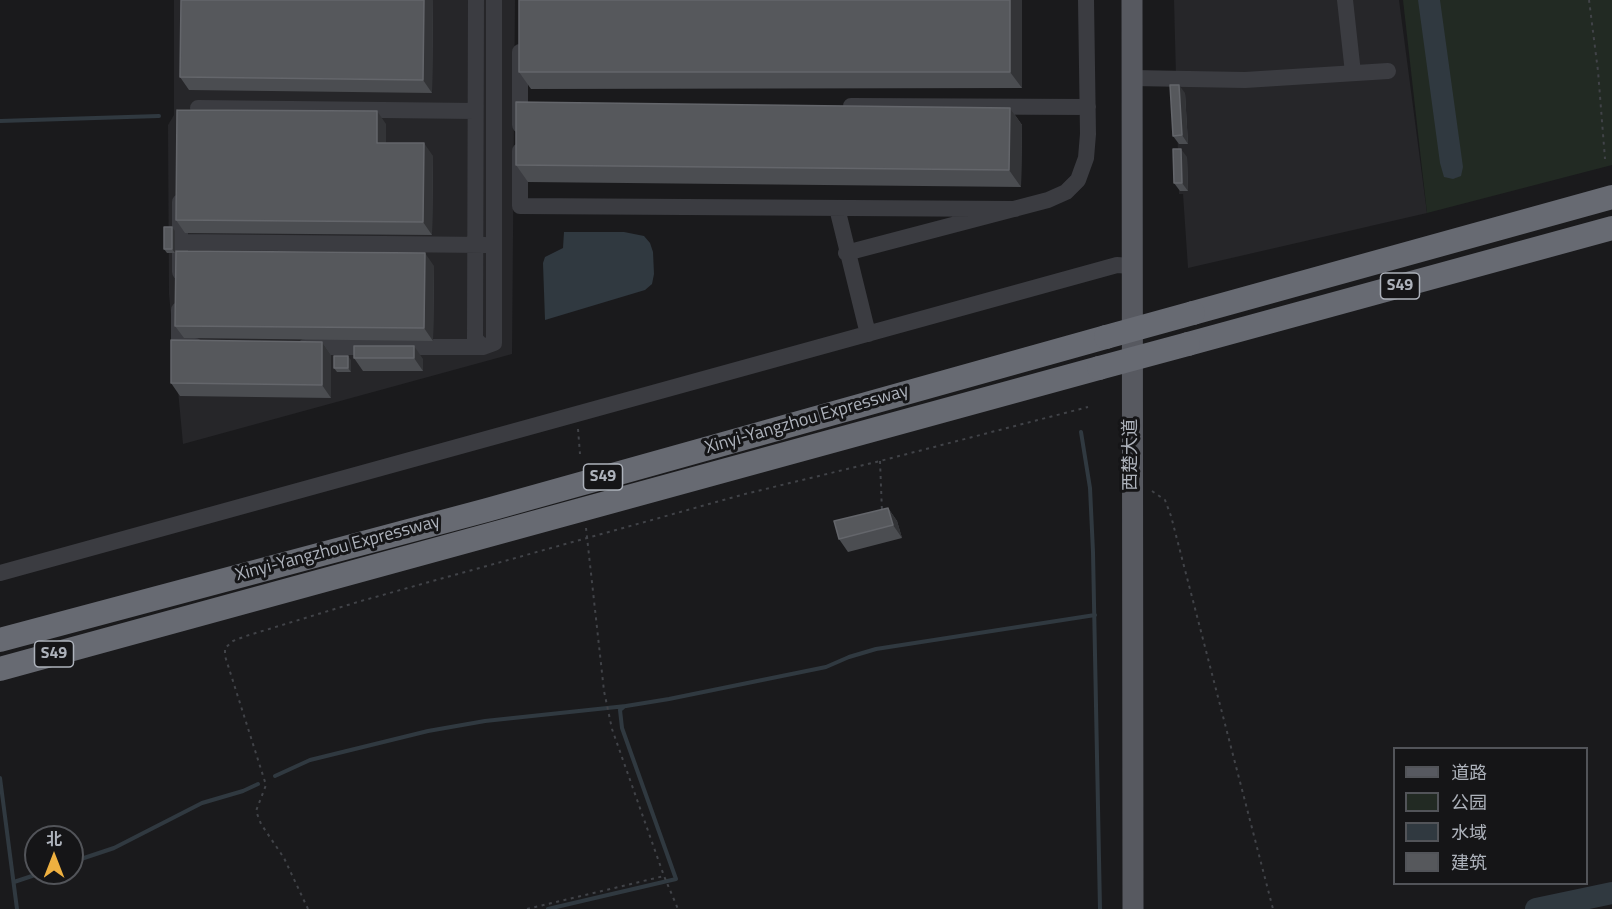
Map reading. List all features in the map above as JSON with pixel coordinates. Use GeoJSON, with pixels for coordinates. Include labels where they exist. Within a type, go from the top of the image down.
{"type":"FeatureCollection","features":[{"type":"Feature","properties":{"kind":"highway","name":"Xinyi-Yangzhou Expressway"},"geometry":{"type":"LineString","coordinates":[[0,640],[487,510],[1612,197]]}},
{"type":"Feature","properties":{"kind":"highway","name":"Xinyi-Yangzhou Expressway"},"geometry":{"type":"LineString","coordinates":[[0,669],[1612,228]]}},
{"type":"Feature","properties":{"kind":"main road","name":"西楚大道"},"geometry":{"type":"LineString","coordinates":[[1132,0],[1133,909]]}},
{"type":"Feature","properties":{"kind":"street"},"geometry":{"type":"LineString","coordinates":[[476,0],[475,339],[483,347]]}},
{"type":"Feature","properties":{"kind":"street"},"geometry":{"type":"LineString","coordinates":[[284,346],[483,347],[494,343],[494,0]]}},
{"type":"Feature","properties":{"kind":"street"},"geometry":{"type":"LineString","coordinates":[[846,253],[1048,200],[1065,192],[1078,180],[1086,158],[1088,107],[1086,0]]}},
{"type":"Feature","properties":{"kind":"street"},"geometry":{"type":"LineString","coordinates":[[1345,0],[1353,73]]}},
{"type":"Feature","properties":{"kind":"street"},"geometry":{"type":"LineString","coordinates":[[520,35],[526,105],[520,206],[1015,209]]}},
{"type":"Feature","properties":{"kind":"street"},"geometry":{"type":"LineString","coordinates":[[1132,78],[1245,80],[1388,71]]}},
{"type":"Feature","properties":{"kind":"street"},"geometry":{"type":"LineString","coordinates":[[839,106],[1088,107]]}},
{"type":"Feature","properties":{"kind":"street"},"geometry":{"type":"LineString","coordinates":[[198,108],[475,111]]}},
{"type":"Feature","properties":{"kind":"street"},"geometry":{"type":"LineString","coordinates":[[180,186],[179,346],[214,346]]}},
{"type":"Feature","properties":{"kind":"street"},"geometry":{"type":"LineString","coordinates":[[837,208],[846,253],[868,334]]}},
{"type":"Feature","properties":{"kind":"street"},"geometry":{"type":"LineString","coordinates":[[180,242],[494,244]]}},
{"type":"Feature","properties":{"kind":"street"},"geometry":{"type":"LineString","coordinates":[[6,571],[1118,265],[1131,266]]}},
{"type":"Feature","properties":{"kind":"path"},"geometry":{"type":"LineString","coordinates":[[1589,0],[1598,71],[1605,159]]}},
{"type":"Feature","properties":{"kind":"path"},"geometry":{"type":"LineString","coordinates":[[308,909],[284,858],[256,811],[266,785],[225,656],[225,648],[233,642],[246,636],[745,494],[1088,407]]}},
{"type":"Feature","properties":{"kind":"path"},"geometry":{"type":"LineString","coordinates":[[577,414],[580,454]]}},
{"type":"Feature","properties":{"kind":"path"},"geometry":{"type":"LineString","coordinates":[[880,461],[882,520]]}},
{"type":"Feature","properties":{"kind":"path"},"geometry":{"type":"LineString","coordinates":[[1152,491],[1165,500],[1171,516],[1273,909]]}},
{"type":"Feature","properties":{"kind":"path"},"geometry":{"type":"LineString","coordinates":[[586,522],[604,691],[612,729],[678,909]]}},
{"type":"Feature","properties":{"kind":"path"},"geometry":{"type":"LineString","coordinates":[[527,909],[664,876]]}},
{"type":"Feature","properties":{"kind":"shaded area"},"geometry":{"type":"Polygon","coordinates":[[[174,0],[515,0],[512,354],[183,444],[169,294],[168,125],[174,115],[174,0]]]}},
{"type":"Feature","properties":{"kind":"shaded area"},"geometry":{"type":"Polygon","coordinates":[[[1174,0],[1399,0],[1427,213],[1188,268],[1183,194],[1179,194],[1174,0]]]}},
{"type":"Feature","properties":{"kind":"green space"},"geometry":{"type":"Polygon","coordinates":[[[1403,0],[1612,0],[1612,165],[1427,213],[1403,0]]]}},
{"type":"Feature","properties":{"kind":"water"},"geometry":{"type":"Polygon","coordinates":[[[1418,0],[1440,0],[1463,167],[1461,176],[1453,179],[1444,177],[1440,163],[1418,0]]]}},
{"type":"Feature","properties":{"kind":"water"},"geometry":{"type":"Polygon","coordinates":[[[564,232],[624,232],[644,236],[653,252],[652,284],[645,290],[545,320],[543,263],[545,257],[563,248],[564,232]]]}},
{"type":"Feature","properties":{"kind":"building"},"geometry":{"type":"Polygon","coordinates":[[[181,0],[424,0],[423,80],[180,77],[181,0]]]}},
{"type":"Feature","properties":{"kind":"building"},"geometry":{"type":"Polygon","coordinates":[[[519,0],[1010,0],[1010,72],[519,72],[519,0]]]}},
{"type":"Feature","properties":{"kind":"building"},"geometry":{"type":"Polygon","coordinates":[[[1170,85],[1179,85],[1182,135],[1173,136],[1170,85]]]}},
{"type":"Feature","properties":{"kind":"building"},"geometry":{"type":"Polygon","coordinates":[[[516,102],[1010,108],[1009,170],[516,165],[516,102]]]}},
{"type":"Feature","properties":{"kind":"building"},"geometry":{"type":"Polygon","coordinates":[[[177,110],[377,111],[377,143],[424,143],[423,222],[176,220],[177,110]]]}},
{"type":"Feature","properties":{"kind":"building"},"geometry":{"type":"Polygon","coordinates":[[[1173,149],[1181,149],[1182,183],[1174,183],[1173,149]]]}},
{"type":"Feature","properties":{"kind":"building"},"geometry":{"type":"Polygon","coordinates":[[[164,227],[172,227],[172,249],[164,249],[164,227]]]}},
{"type":"Feature","properties":{"kind":"building"},"geometry":{"type":"Polygon","coordinates":[[[176,251],[425,253],[424,328],[175,326],[176,251]]]}},
{"type":"Feature","properties":{"kind":"building"},"geometry":{"type":"Polygon","coordinates":[[[171,340],[322,342],[322,385],[171,383],[171,340]]]}},
{"type":"Feature","properties":{"kind":"building"},"geometry":{"type":"Polygon","coordinates":[[[354,346],[414,346],[414,358],[354,358],[354,346]]]}},
{"type":"Feature","properties":{"kind":"building"},"geometry":{"type":"Polygon","coordinates":[[[334,356],[348,356],[348,368],[334,368],[334,356]]]}},
{"type":"Feature","properties":{"kind":"building"},"geometry":{"type":"Polygon","coordinates":[[[888,508],[893,525],[839,539],[834,521],[888,508]]]}},
{"type":"Feature","properties":{"kind":"waterway"},"geometry":{"type":"LineString","coordinates":[[0,121],[159,116]]}},
{"type":"Feature","properties":{"kind":"waterway"},"geometry":{"type":"LineString","coordinates":[[1081,432],[1090,488],[1093,552],[1100,909]]}},
{"type":"Feature","properties":{"kind":"waterway"},"geometry":{"type":"LineString","coordinates":[[275,776],[310,760],[428,731],[485,721],[626,706],[669,699],[826,667],[876,649],[1095,615]]}},
{"type":"Feature","properties":{"kind":"waterway"},"geometry":{"type":"LineString","coordinates":[[548,909],[676,879],[622,728],[620,710],[625,706]]}},
{"type":"Feature","properties":{"kind":"waterway"},"geometry":{"type":"LineString","coordinates":[[0,778],[17,909]]}},
{"type":"Feature","properties":{"kind":"waterway"},"geometry":{"type":"LineString","coordinates":[[84,858],[114,848],[202,803],[243,791],[258,784]]}},
{"type":"Feature","properties":{"kind":"waterway"},"geometry":{"type":"LineString","coordinates":[[14,882],[24,879]]}},
{"type":"Feature","properties":{"kind":"waterway"},"geometry":{"type":"LineString","coordinates":[[1536,909],[1612,893]]}}]}
